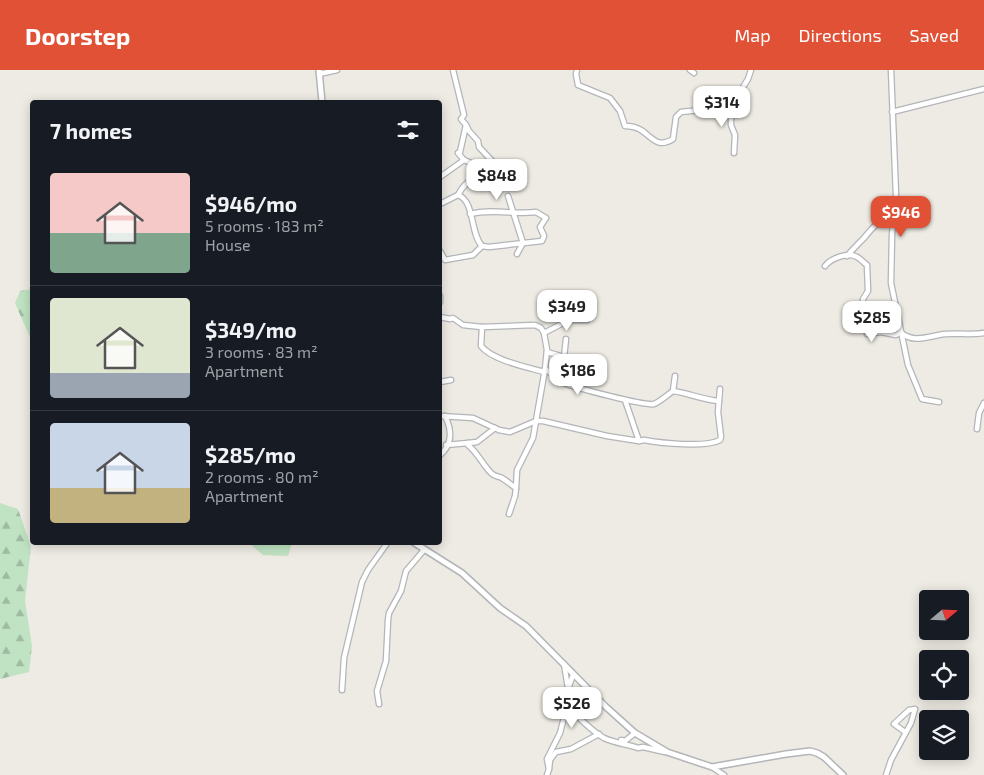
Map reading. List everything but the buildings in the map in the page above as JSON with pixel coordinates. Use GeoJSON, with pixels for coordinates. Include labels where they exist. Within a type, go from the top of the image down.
{"type":"FeatureCollection","features":[{"type":"Feature","properties":{"kind":"street"},"geometry":{"type":"LineString","coordinates":[[322,100],[319,72],[337,70]]}},
{"type":"Feature","properties":{"kind":"street"},"geometry":{"type":"LineString","coordinates":[[442,203],[458,195],[469,179],[484,172],[494,163],[479,147],[478,141],[468,131],[461,119],[464,115],[452,70]]}},
{"type":"Feature","properties":{"kind":"street"},"geometry":{"type":"LineString","coordinates":[[577,70],[578,84],[610,98],[620,111],[625,126],[640,129],[653,141],[664,142],[673,138],[676,117],[681,112],[736,108]]}},
{"type":"Feature","properties":{"kind":"street"},"geometry":{"type":"LineString","coordinates":[[690,70],[694,74],[694,70]]}},
{"type":"Feature","properties":{"kind":"street"},"geometry":{"type":"LineString","coordinates":[[734,153],[735,135],[731,122],[740,92],[751,70]]}},
{"type":"Feature","properties":{"kind":"street"},"geometry":{"type":"LineString","coordinates":[[891,70],[896,195],[890,279],[908,365],[922,399],[939,402]]}},
{"type":"Feature","properties":{"kind":"street"},"geometry":{"type":"LineString","coordinates":[[892,112],[984,89]]}},
{"type":"Feature","properties":{"kind":"street"},"geometry":{"type":"LineString","coordinates":[[466,125],[458,154],[464,160],[476,165],[478,169],[484,172]]}},
{"type":"Feature","properties":{"kind":"street"},"geometry":{"type":"LineString","coordinates":[[442,176],[464,160]]}},
{"type":"Feature","properties":{"kind":"street"},"geometry":{"type":"LineString","coordinates":[[458,195],[467,202],[478,240],[482,246]]}},
{"type":"Feature","properties":{"kind":"street"},"geometry":{"type":"LineString","coordinates":[[508,196],[522,243],[517,254]]}},
{"type":"Feature","properties":{"kind":"street"},"geometry":{"type":"LineString","coordinates":[[442,255],[445,260],[473,255],[482,246],[542,241],[544,236],[540,227],[546,218],[536,212],[524,214],[491,211],[470,214]]}},
{"type":"Feature","properties":{"kind":"street"},"geometry":{"type":"LineString","coordinates":[[847,256],[870,229],[885,220],[893,219]]}},
{"type":"Feature","properties":{"kind":"street"},"geometry":{"type":"LineString","coordinates":[[825,266],[829,261],[847,256],[856,256],[867,265],[868,291],[863,299],[863,308],[867,334],[880,332],[896,335],[900,332]]}},
{"type":"Feature","properties":{"kind":"street"},"geometry":{"type":"LineString","coordinates":[[442,317],[454,318],[463,325],[482,327],[535,325],[541,328],[544,333],[547,352],[533,438],[517,470],[515,496],[509,514]]}},
{"type":"Feature","properties":{"kind":"street"},"geometry":{"type":"LineString","coordinates":[[544,333],[569,320],[587,320]]}},
{"type":"Feature","properties":{"kind":"street"},"geometry":{"type":"LineString","coordinates":[[482,327],[480,346],[484,351],[493,356],[545,371],[570,385],[625,400],[647,405],[662,400],[673,390],[675,376]]}},
{"type":"Feature","properties":{"kind":"street"},"geometry":{"type":"LineString","coordinates":[[900,332],[905,336],[920,339],[944,334],[984,334]]}},
{"type":"Feature","properties":{"kind":"street"},"geometry":{"type":"LineString","coordinates":[[564,357],[566,339]]}},
{"type":"Feature","properties":{"kind":"street"},"geometry":{"type":"LineString","coordinates":[[547,352],[564,357],[577,376],[571,381],[570,385]]}},
{"type":"Feature","properties":{"kind":"street"},"geometry":{"type":"LineString","coordinates":[[442,382],[450,380]]}},
{"type":"Feature","properties":{"kind":"street"},"geometry":{"type":"LineString","coordinates":[[442,416],[473,418],[505,432],[510,432],[543,420],[607,436],[639,441],[678,444],[717,442],[721,437],[718,412],[720,389]]}},
{"type":"Feature","properties":{"kind":"street"},"geometry":{"type":"LineString","coordinates":[[673,390],[719,401]]}},
{"type":"Feature","properties":{"kind":"street"},"geometry":{"type":"LineString","coordinates":[[625,400],[639,441]]}},
{"type":"Feature","properties":{"kind":"street"},"geometry":{"type":"LineString","coordinates":[[978,429],[979,413],[984,403]]}},
{"type":"Feature","properties":{"kind":"street"},"geometry":{"type":"LineString","coordinates":[[442,416],[452,436],[442,454]]}},
{"type":"Feature","properties":{"kind":"street"},"geometry":{"type":"LineString","coordinates":[[446,445],[477,442],[495,428]]}},
{"type":"Feature","properties":{"kind":"street"},"geometry":{"type":"LineString","coordinates":[[468,444],[476,451],[491,474],[516,488]]}},
{"type":"Feature","properties":{"kind":"street"},"geometry":{"type":"LineString","coordinates":[[342,690],[344,658],[362,582],[386,545]]}},
{"type":"Feature","properties":{"kind":"street"},"geometry":{"type":"LineString","coordinates":[[417,545],[462,573],[490,599],[542,641],[588,690],[635,733],[666,752]]}},
{"type":"Feature","properties":{"kind":"street"},"geometry":{"type":"LineString","coordinates":[[379,704],[377,691],[386,661],[389,613],[401,592],[406,571],[424,550]]}},
{"type":"Feature","properties":{"kind":"street"},"geometry":{"type":"LineString","coordinates":[[548,775],[547,759],[560,734],[568,702],[564,664]]}},
{"type":"Feature","properties":{"kind":"street"},"geometry":{"type":"LineString","coordinates":[[568,689],[573,675]]}},
{"type":"Feature","properties":{"kind":"street"},"geometry":{"type":"LineString","coordinates":[[568,702],[577,715],[605,739],[638,748],[642,747],[666,752],[712,767],[724,775]]}},
{"type":"Feature","properties":{"kind":"street"},"geometry":{"type":"LineString","coordinates":[[886,775],[890,760],[911,723],[915,709],[909,710],[894,724],[905,732]]}},
{"type":"Feature","properties":{"kind":"street"},"geometry":{"type":"LineString","coordinates":[[548,769],[550,760],[556,752],[571,749],[598,734],[625,741],[635,733]]}},
{"type":"Feature","properties":{"kind":"street"},"geometry":{"type":"LineString","coordinates":[[712,767],[810,751],[817,752],[824,757],[843,775]]}},
{"type":"Feature","properties":{"kind":"green space"},"geometry":{"type":"Polygon","coordinates":[[[30,289],[30,337],[15,303],[20,291],[30,289]]]}},
{"type":"Feature","properties":{"kind":"green space"},"geometry":{"type":"Polygon","coordinates":[[[0,503],[18,509],[31,547],[25,601],[32,646],[29,672],[0,679],[0,503]]]}},
{"type":"Feature","properties":{"kind":"green space"},"geometry":{"type":"Polygon","coordinates":[[[251,545],[291,545],[288,556],[263,555],[251,545]]]}}]}
